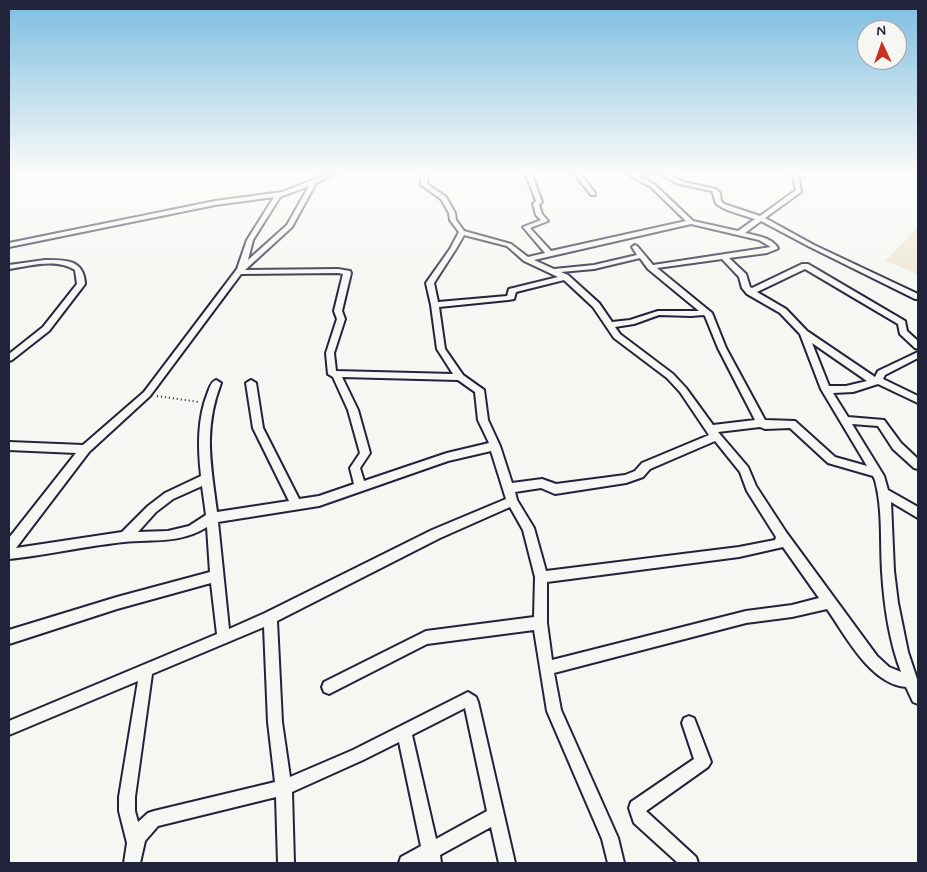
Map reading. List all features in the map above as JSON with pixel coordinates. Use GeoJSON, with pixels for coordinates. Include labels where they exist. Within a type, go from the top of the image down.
{"type":"FeatureCollection","features":[{"type":"Feature","properties":{"kind":"street"},"geometry":{"type":"LineString","coordinates":[[9,245],[165,213]]}},
{"type":"Feature","properties":{"kind":"street"},"geometry":{"type":"LineString","coordinates":[[239,270],[250,240],[267,213]]}},
{"type":"Feature","properties":{"kind":"street"},"geometry":{"type":"LineString","coordinates":[[9,546],[85,449],[147,394],[239,270],[290,226],[296,213]]}},
{"type":"Feature","properties":{"kind":"street"},"geometry":{"type":"LineString","coordinates":[[452,213],[453,220],[462,232],[509,245],[527,259],[565,277],[596,305],[617,336],[670,376],[683,390],[744,470],[751,488],[782,536],[872,661],[884,672],[896,679],[909,680]]}},
{"type":"Feature","properties":{"kind":"street"},"geometry":{"type":"LineString","coordinates":[[538,213],[545,221],[526,227],[550,254]]}},
{"type":"Feature","properties":{"kind":"street"},"geometry":{"type":"LineString","coordinates":[[681,213],[691,222]]}},
{"type":"Feature","properties":{"kind":"street"},"geometry":{"type":"LineString","coordinates":[[742,213],[761,219],[789,235],[918,297]]}},
{"type":"Feature","properties":{"kind":"street"},"geometry":{"type":"LineString","coordinates":[[739,234],[770,213]]}},
{"type":"Feature","properties":{"kind":"street"},"geometry":{"type":"LineString","coordinates":[[527,259],[691,222],[717,227],[766,241],[775,248],[768,251],[651,267]]}},
{"type":"Feature","properties":{"kind":"street"},"geometry":{"type":"LineString","coordinates":[[462,232],[430,283],[436,305],[441,349],[460,377],[479,390],[482,420],[494,446],[511,495],[528,528],[541,576],[540,623],[554,711],[610,838],[616,863]]}},
{"type":"Feature","properties":{"kind":"street"},"geometry":{"type":"LineString","coordinates":[[635,247],[640,256],[651,267],[709,315],[722,348],[761,423]]}},
{"type":"Feature","properties":{"kind":"street"},"geometry":{"type":"LineString","coordinates":[[554,271],[594,266],[640,256]]}},
{"type":"Feature","properties":{"kind":"street"},"geometry":{"type":"LineString","coordinates":[[724,257],[743,276],[746,288],[750,292],[783,311],[804,333],[877,381],[918,400]]}},
{"type":"Feature","properties":{"kind":"street"},"geometry":{"type":"LineString","coordinates":[[9,267],[44,262],[69,264],[78,270],[81,276],[81,284],[46,329],[9,358]]}},
{"type":"Feature","properties":{"kind":"street"},"geometry":{"type":"LineString","coordinates":[[750,292],[805,266],[902,323],[903,332],[918,346]]}},
{"type":"Feature","properties":{"kind":"street"},"geometry":{"type":"LineString","coordinates":[[239,270],[338,271],[347,273],[338,311],[341,319],[330,353],[331,372],[336,374],[460,377]]}},
{"type":"Feature","properties":{"kind":"street"},"geometry":{"type":"LineString","coordinates":[[436,305],[508,298],[511,297],[512,292],[565,277]]}},
{"type":"Feature","properties":{"kind":"street"},"geometry":{"type":"LineString","coordinates":[[610,325],[630,322],[658,313],[706,312]]}},
{"type":"Feature","properties":{"kind":"street"},"geometry":{"type":"LineString","coordinates":[[804,333],[826,388],[876,473],[885,493],[888,573],[896,628],[909,680],[918,697]]}},
{"type":"Feature","properties":{"kind":"street"},"geometry":{"type":"LineString","coordinates":[[826,388],[841,390],[860,388],[877,381],[881,373],[918,355]]}},
{"type":"Feature","properties":{"kind":"street"},"geometry":{"type":"LineString","coordinates":[[336,374],[353,410],[365,453],[354,468],[360,487]]}},
{"type":"Feature","properties":{"kind":"street"},"geometry":{"type":"LineString","coordinates":[[251,382],[258,428],[296,504]]}},
{"type":"Feature","properties":{"kind":"street"},"geometry":{"type":"LineString","coordinates":[[216,383],[206,404],[203,434],[206,479],[212,518],[216,576],[224,638]]}},
{"type":"Feature","properties":{"kind":"street"},"geometry":{"type":"LineString","coordinates":[[845,420],[881,423],[897,446],[918,465]]}},
{"type":"Feature","properties":{"kind":"street"},"geometry":{"type":"LineString","coordinates":[[9,728],[270,618],[511,495],[542,483],[556,489],[626,479],[639,474],[646,466],[714,433],[761,423],[765,425],[794,425],[832,460],[876,473]]}},
{"type":"Feature","properties":{"kind":"street"},"geometry":{"type":"LineString","coordinates":[[9,446],[85,449]]}},
{"type":"Feature","properties":{"kind":"street"},"geometry":{"type":"LineString","coordinates":[[9,554],[125,537],[168,536],[182,533],[212,518],[319,501],[447,457],[494,446]]}},
{"type":"Feature","properties":{"kind":"street"},"geometry":{"type":"LineString","coordinates":[[125,537],[152,509],[169,496],[206,479]]}},
{"type":"Feature","properties":{"kind":"street"},"geometry":{"type":"LineString","coordinates":[[885,493],[918,513]]}},
{"type":"Feature","properties":{"kind":"street"},"geometry":{"type":"LineString","coordinates":[[541,576],[739,552],[779,544],[782,536]]}},
{"type":"Feature","properties":{"kind":"street"},"geometry":{"type":"LineString","coordinates":[[9,637],[117,603],[216,576]]}},
{"type":"Feature","properties":{"kind":"street"},"geometry":{"type":"LineString","coordinates":[[546,668],[746,617],[792,611],[828,602]]}},
{"type":"Feature","properties":{"kind":"street"},"geometry":{"type":"LineString","coordinates":[[270,618],[275,722],[283,788],[286,863]]}},
{"type":"Feature","properties":{"kind":"street"},"geometry":{"type":"LineString","coordinates":[[329,687],[426,638],[540,623]]}},
{"type":"Feature","properties":{"kind":"street"},"geometry":{"type":"LineString","coordinates":[[135,842],[127,811],[126,797],[146,671]]}},
{"type":"Feature","properties":{"kind":"street"},"geometry":{"type":"LineString","coordinates":[[132,863],[135,842],[142,830],[154,819],[283,788],[404,732],[461,701],[468,700],[471,702],[507,863]]}},
{"type":"Feature","properties":{"kind":"street"},"geometry":{"type":"LineString","coordinates":[[689,723],[703,762],[637,808],[640,817],[690,863]]}},
{"type":"Feature","properties":{"kind":"street"},"geometry":{"type":"LineString","coordinates":[[404,732],[431,857]]}},
{"type":"Feature","properties":{"kind":"street"},"geometry":{"type":"LineString","coordinates":[[407,863],[431,857],[495,816]]}},
{"type":"Feature","properties":{"kind":"path"},"geometry":{"type":"LineString","coordinates":[[147,394],[206,404]]}},
{"type":"Feature","properties":{"kind":"shaded area"},"geometry":{"type":"Polygon","coordinates":[[[918,227],[918,274],[885,261],[918,227]]]}}]}
